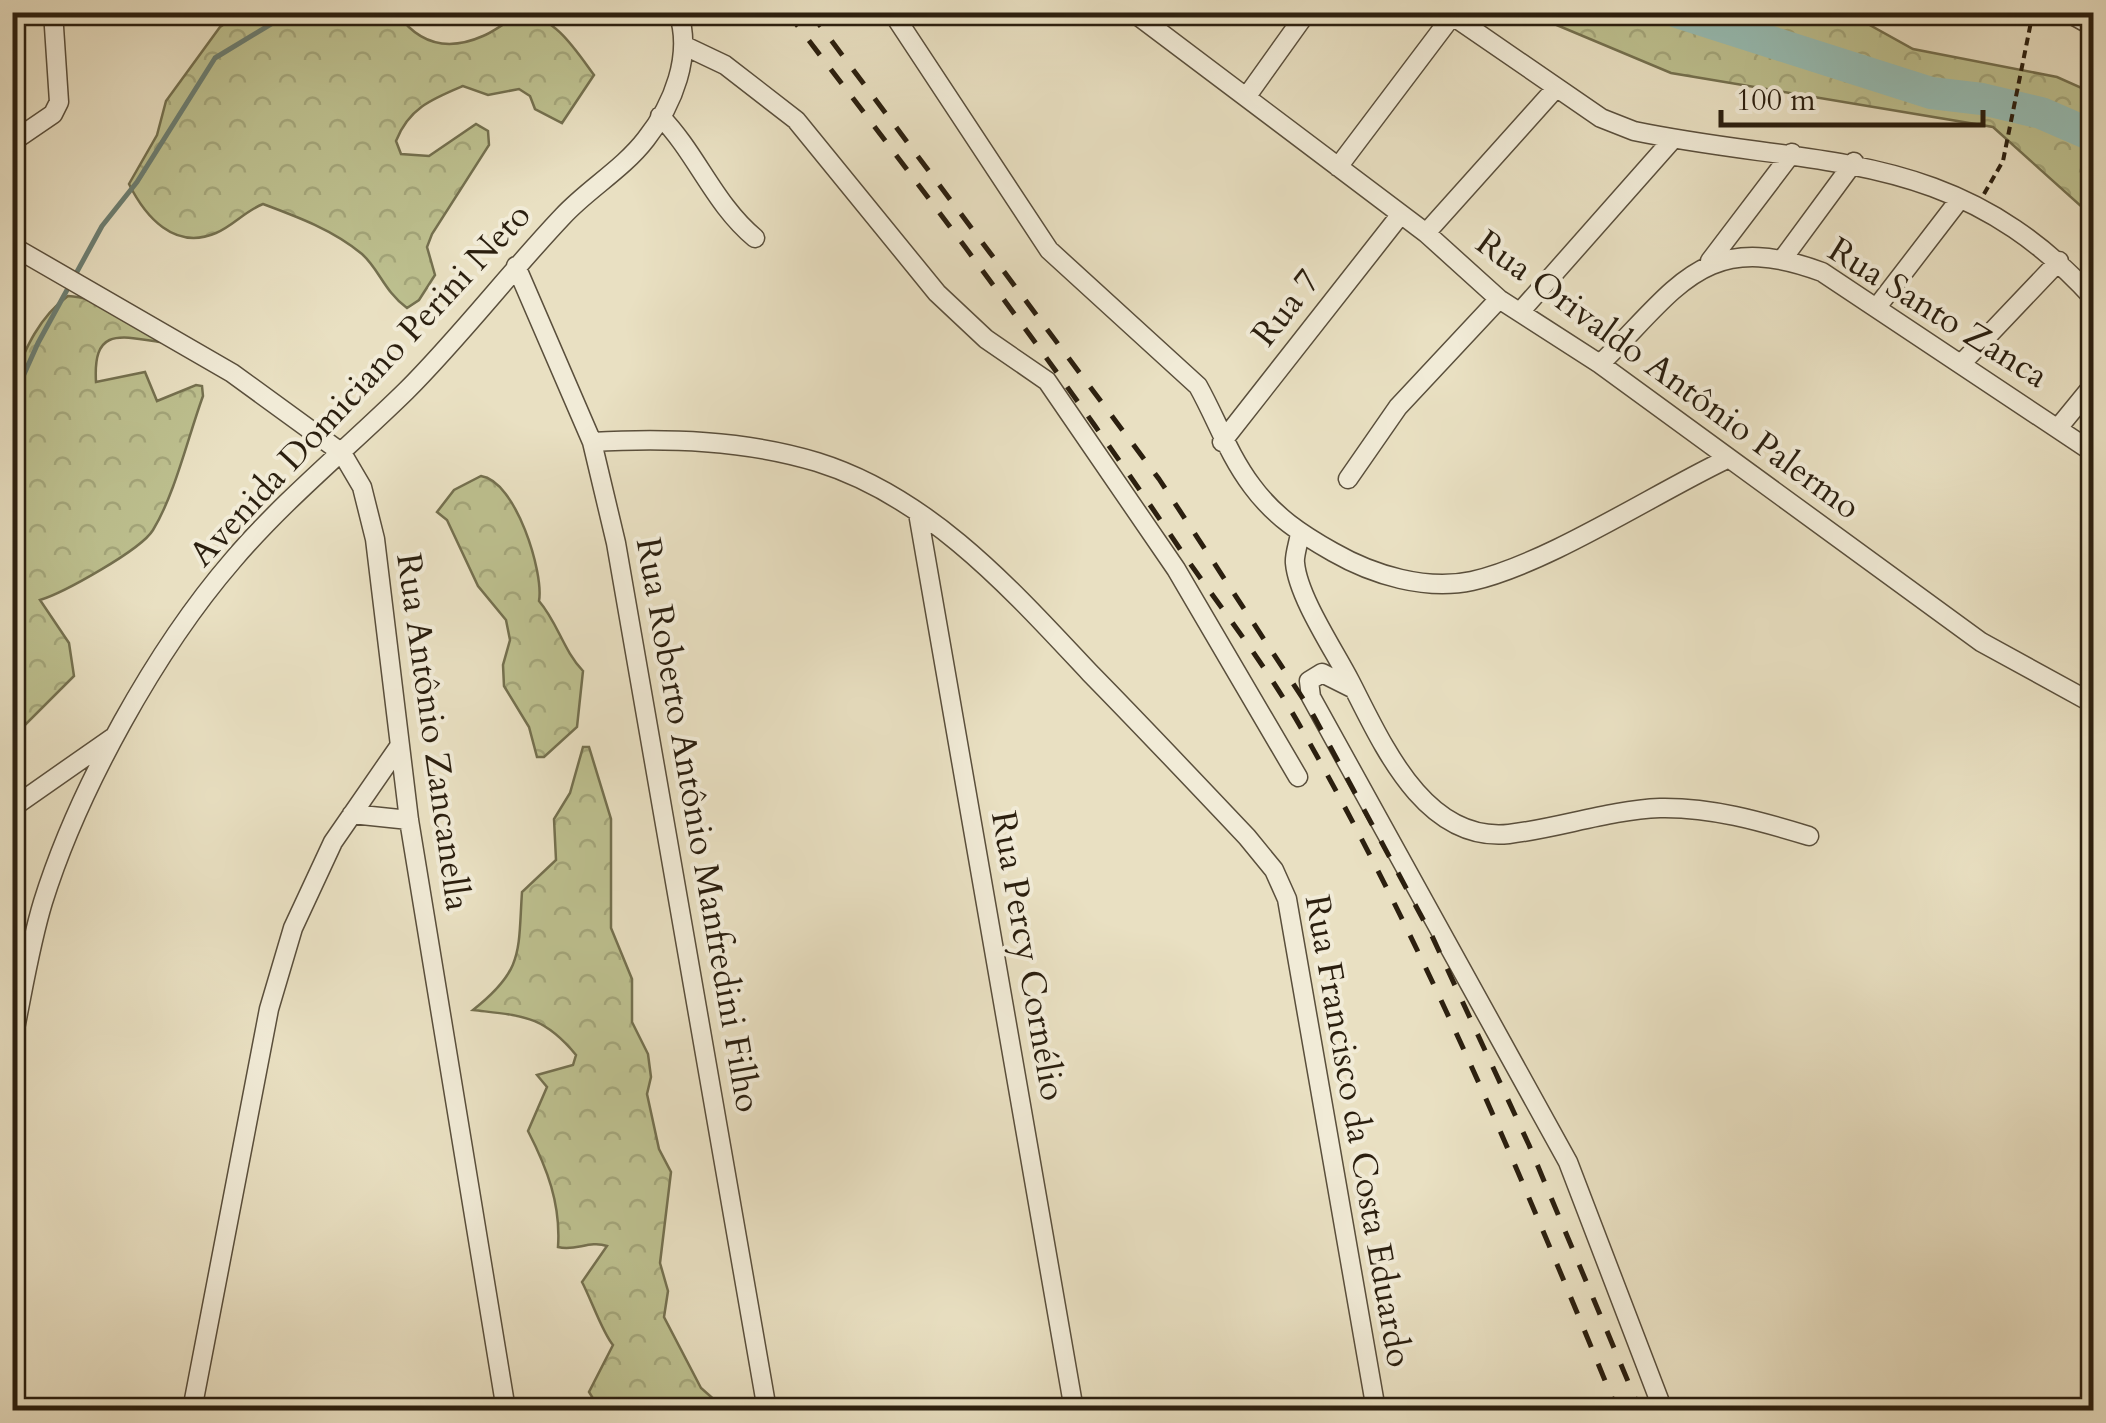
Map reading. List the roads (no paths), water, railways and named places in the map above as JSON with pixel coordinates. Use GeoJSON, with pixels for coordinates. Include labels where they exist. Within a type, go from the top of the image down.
{"type":"FeatureCollection","features":[{"type":"Feature","properties":{"kind":"street"},"geometry":{"type":"LineString","coordinates":[[12,142],[53,114],[59,102],[53,12]]}},
{"type":"Feature","properties":{"kind":"street","name":"Avenida Domiciano Perini Neto"},"geometry":{"type":"LineString","coordinates":[[12,1043],[42,904],[71,825],[116,734],[232,560],[410,386],[576,203],[646,139],[672,95],[685,46],[678,12]]}},
{"type":"Feature","properties":{"kind":"street"},"geometry":{"type":"LineString","coordinates":[[892,12],[1049,250],[1198,386],[1222,442],[1274,512],[1300,534],[1350,562],[1392,578],[1436,584],[1471,581],[1560,544],[1725,460]]}},
{"type":"Feature","properties":{"kind":"street","name":"Rua Orivaldo Antônio Palermo"},"geometry":{"type":"LineString","coordinates":[[1133,12],[1157,19],[1247,96],[1426,233],[1499,298],[1600,364],[1725,460],[1978,639],[2094,704]]}},
{"type":"Feature","properties":{"kind":"street"},"geometry":{"type":"LineString","coordinates":[[1247,96],[1307,12]]}},
{"type":"Feature","properties":{"kind":"street"},"geometry":{"type":"LineString","coordinates":[[2067,12],[2094,27]]}},
{"type":"Feature","properties":{"kind":"street"},"geometry":{"type":"LineString","coordinates":[[1338,167],[1450,14],[1601,118],[1673,139],[1854,162],[1968,203],[2033,239],[2059,260],[2094,299]]}},
{"type":"Feature","properties":{"kind":"street"},"geometry":{"type":"LineString","coordinates":[[685,46],[726,65],[796,120],[937,293],[986,339],[1048,381],[1176,570],[1298,777]]}},
{"type":"Feature","properties":{"kind":"street"},"geometry":{"type":"LineString","coordinates":[[1426,233],[1556,88]]}},
{"type":"Feature","properties":{"kind":"street"},"geometry":{"type":"LineString","coordinates":[[660,116],[692,152],[727,212],[754,238]]}},
{"type":"Feature","properties":{"kind":"street"},"geometry":{"type":"LineString","coordinates":[[1520,312],[1673,139]]}},
{"type":"Feature","properties":{"kind":"street"},"geometry":{"type":"LineString","coordinates":[[1600,364],[1710,261],[1792,154]]}},
{"type":"Feature","properties":{"kind":"street"},"geometry":{"type":"LineString","coordinates":[[1784,258],[1854,162]]}},
{"type":"Feature","properties":{"kind":"street"},"geometry":{"type":"LineString","coordinates":[[1877,307],[1968,203]]}},
{"type":"Feature","properties":{"kind":"street","name":"Rua 7"},"geometry":{"type":"LineString","coordinates":[[1222,442],[1401,214]]}},
{"type":"Feature","properties":{"kind":"street","name":"Rua Antônio Zancanella"},"geometry":{"type":"LineString","coordinates":[[12,246],[92,289],[232,374],[342,453],[362,487],[375,539],[409,820],[506,1410]]}},
{"type":"Feature","properties":{"kind":"street","name":"Rua Santo Zanca"},"geometry":{"type":"LineString","coordinates":[[1710,261],[1735,254],[1784,258],[1822,272],[2094,453]]}},
{"type":"Feature","properties":{"kind":"street"},"geometry":{"type":"LineString","coordinates":[[1962,364],[2059,260]]}},
{"type":"Feature","properties":{"kind":"street","name":"Rua Roberto Antônio Manfredini Filho"},"geometry":{"type":"LineString","coordinates":[[516,266],[592,442],[644,686],[767,1410]]}},
{"type":"Feature","properties":{"kind":"street"},"geometry":{"type":"LineString","coordinates":[[1348,479],[1398,407],[1499,298]]}},
{"type":"Feature","properties":{"kind":"street"},"geometry":{"type":"LineString","coordinates":[[2058,428],[2094,384]]}},
{"type":"Feature","properties":{"kind":"street","name":"Rua Francisco da Costa Eduardo"},"geometry":{"type":"LineString","coordinates":[[592,442],[672,438],[817,462],[874,486],[918,513],[1018,597],[1274,870],[1287,899],[1376,1410]]}},
{"type":"Feature","properties":{"kind":"street","name":"Rua Percy Cornélio"},"geometry":{"type":"LineString","coordinates":[[918,513],[1074,1410]]}},
{"type":"Feature","properties":{"kind":"street"},"geometry":{"type":"LineString","coordinates":[[1300,534],[1295,564],[1314,612],[1354,689],[1416,794],[1466,828],[1505,834],[1657,808],[1752,819],[1809,836]]}},
{"type":"Feature","properties":{"kind":"street"},"geometry":{"type":"LineString","coordinates":[[1354,689],[1322,673],[1309,681],[1311,697],[1568,1162],[1663,1410]]}},
{"type":"Feature","properties":{"kind":"street"},"geometry":{"type":"LineString","coordinates":[[12,808],[116,734]]}},
{"type":"Feature","properties":{"kind":"street"},"geometry":{"type":"LineString","coordinates":[[192,1410],[269,1010],[310,887],[352,814],[398,748]]}},
{"type":"Feature","properties":{"kind":"street"},"geometry":{"type":"LineString","coordinates":[[352,814],[409,820]]}},
{"type":"Feature","properties":{"kind":"waterway"},"geometry":{"type":"LineString","coordinates":[[12,401],[38,343],[102,226],[137,182],[215,58],[291,12]]}},
{"type":"Feature","properties":{"kind":"waterway"},"geometry":{"type":"LineString","coordinates":[[1677,12],[1931,93],[1982,99],[2041,113],[2094,136]]}},
{"type":"Feature","properties":{"kind":"railway"},"geometry":{"type":"LineString","coordinates":[[787,12],[1037,345],[1286,703],[1346,809],[1430,977],[1508,1149],[1617,1410]]}},
{"type":"Feature","properties":{"kind":"railway"},"geometry":{"type":"LineString","coordinates":[[810,12],[1159,479],[1311,711],[1432,936],[1529,1145],[1640,1410]]}}]}
